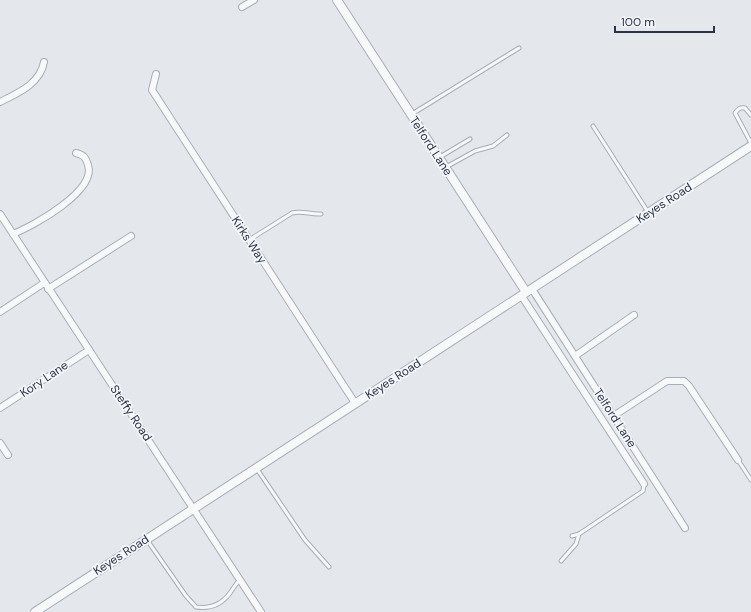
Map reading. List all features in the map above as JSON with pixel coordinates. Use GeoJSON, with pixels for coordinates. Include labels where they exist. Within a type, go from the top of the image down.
{"type":"FeatureCollection","features":[{"type":"Feature","properties":{"kind":"street"},"geometry":{"type":"LineString","coordinates":[[242,8],[254,0]]}},
{"type":"Feature","properties":{"kind":"street","name":"Telford Lane"},"geometry":{"type":"LineString","coordinates":[[337,0],[526,292],[644,484]]}},
{"type":"Feature","properties":{"kind":"street"},"geometry":{"type":"LineString","coordinates":[[0,102],[16,94],[37,79],[44,62]]}},
{"type":"Feature","properties":{"kind":"street","name":"Kirks Way"},"geometry":{"type":"LineString","coordinates":[[156,74],[152,90],[355,403]]}},
{"type":"Feature","properties":{"kind":"street","name":"Keyes Road"},"geometry":{"type":"LineString","coordinates":[[34,612],[751,146]]}},
{"type":"Feature","properties":{"kind":"street"},"geometry":{"type":"LineString","coordinates":[[13,234],[57,209],[69,200],[86,182],[90,172],[86,158],[76,152]]}},
{"type":"Feature","properties":{"kind":"street","name":"Steffy Road"},"geometry":{"type":"LineString","coordinates":[[0,214],[44,283],[194,507],[261,612]]}},
{"type":"Feature","properties":{"kind":"street"},"geometry":{"type":"LineString","coordinates":[[48,289],[131,236]]}},
{"type":"Feature","properties":{"kind":"street"},"geometry":{"type":"LineString","coordinates":[[0,312],[44,283]]}},
{"type":"Feature","properties":{"kind":"street","name":"Telford Lane"},"geometry":{"type":"LineString","coordinates":[[526,292],[575,356],[615,416],[685,528]]}},
{"type":"Feature","properties":{"kind":"street"},"geometry":{"type":"LineString","coordinates":[[575,356],[634,315]]}},
{"type":"Feature","properties":{"kind":"street","name":"Kory Lane"},"geometry":{"type":"LineString","coordinates":[[0,408],[89,350]]}},
{"type":"Feature","properties":{"kind":"street"},"geometry":{"type":"LineString","coordinates":[[615,416],[667,381],[684,381],[690,386],[738,460]]}},
{"type":"Feature","properties":{"kind":"street"},"geometry":{"type":"LineString","coordinates":[[0,443],[8,455]]}},
{"type":"Feature","properties":{"kind":"lane"},"geometry":{"type":"LineString","coordinates":[[411,115],[518,48]]}},
{"type":"Feature","properties":{"kind":"lane"},"geometry":{"type":"LineString","coordinates":[[751,115],[745,108],[737,110],[735,113],[751,143]]}},
{"type":"Feature","properties":{"kind":"lane"},"geometry":{"type":"LineString","coordinates":[[593,126],[648,213]]}},
{"type":"Feature","properties":{"kind":"lane"},"geometry":{"type":"LineString","coordinates":[[445,168],[475,151],[493,146],[507,135]]}},
{"type":"Feature","properties":{"kind":"lane"},"geometry":{"type":"LineString","coordinates":[[439,158],[470,139]]}},
{"type":"Feature","properties":{"kind":"lane"},"geometry":{"type":"LineString","coordinates":[[249,240],[292,213],[297,212],[314,215],[321,214]]}},
{"type":"Feature","properties":{"kind":"lane"},"geometry":{"type":"LineString","coordinates":[[738,460],[751,480]]}},
{"type":"Feature","properties":{"kind":"lane"},"geometry":{"type":"LineString","coordinates":[[256,468],[305,540],[329,567]]}},
{"type":"Feature","properties":{"kind":"lane"},"geometry":{"type":"LineString","coordinates":[[572,536],[579,534],[643,491],[644,484]]}},
{"type":"Feature","properties":{"kind":"lane"},"geometry":{"type":"LineString","coordinates":[[561,561],[576,544],[579,534]]}},
{"type":"Feature","properties":{"kind":"lane"},"geometry":{"type":"LineString","coordinates":[[146,538],[186,596],[196,607],[207,608],[227,598],[235,584],[240,580]]}}]}
